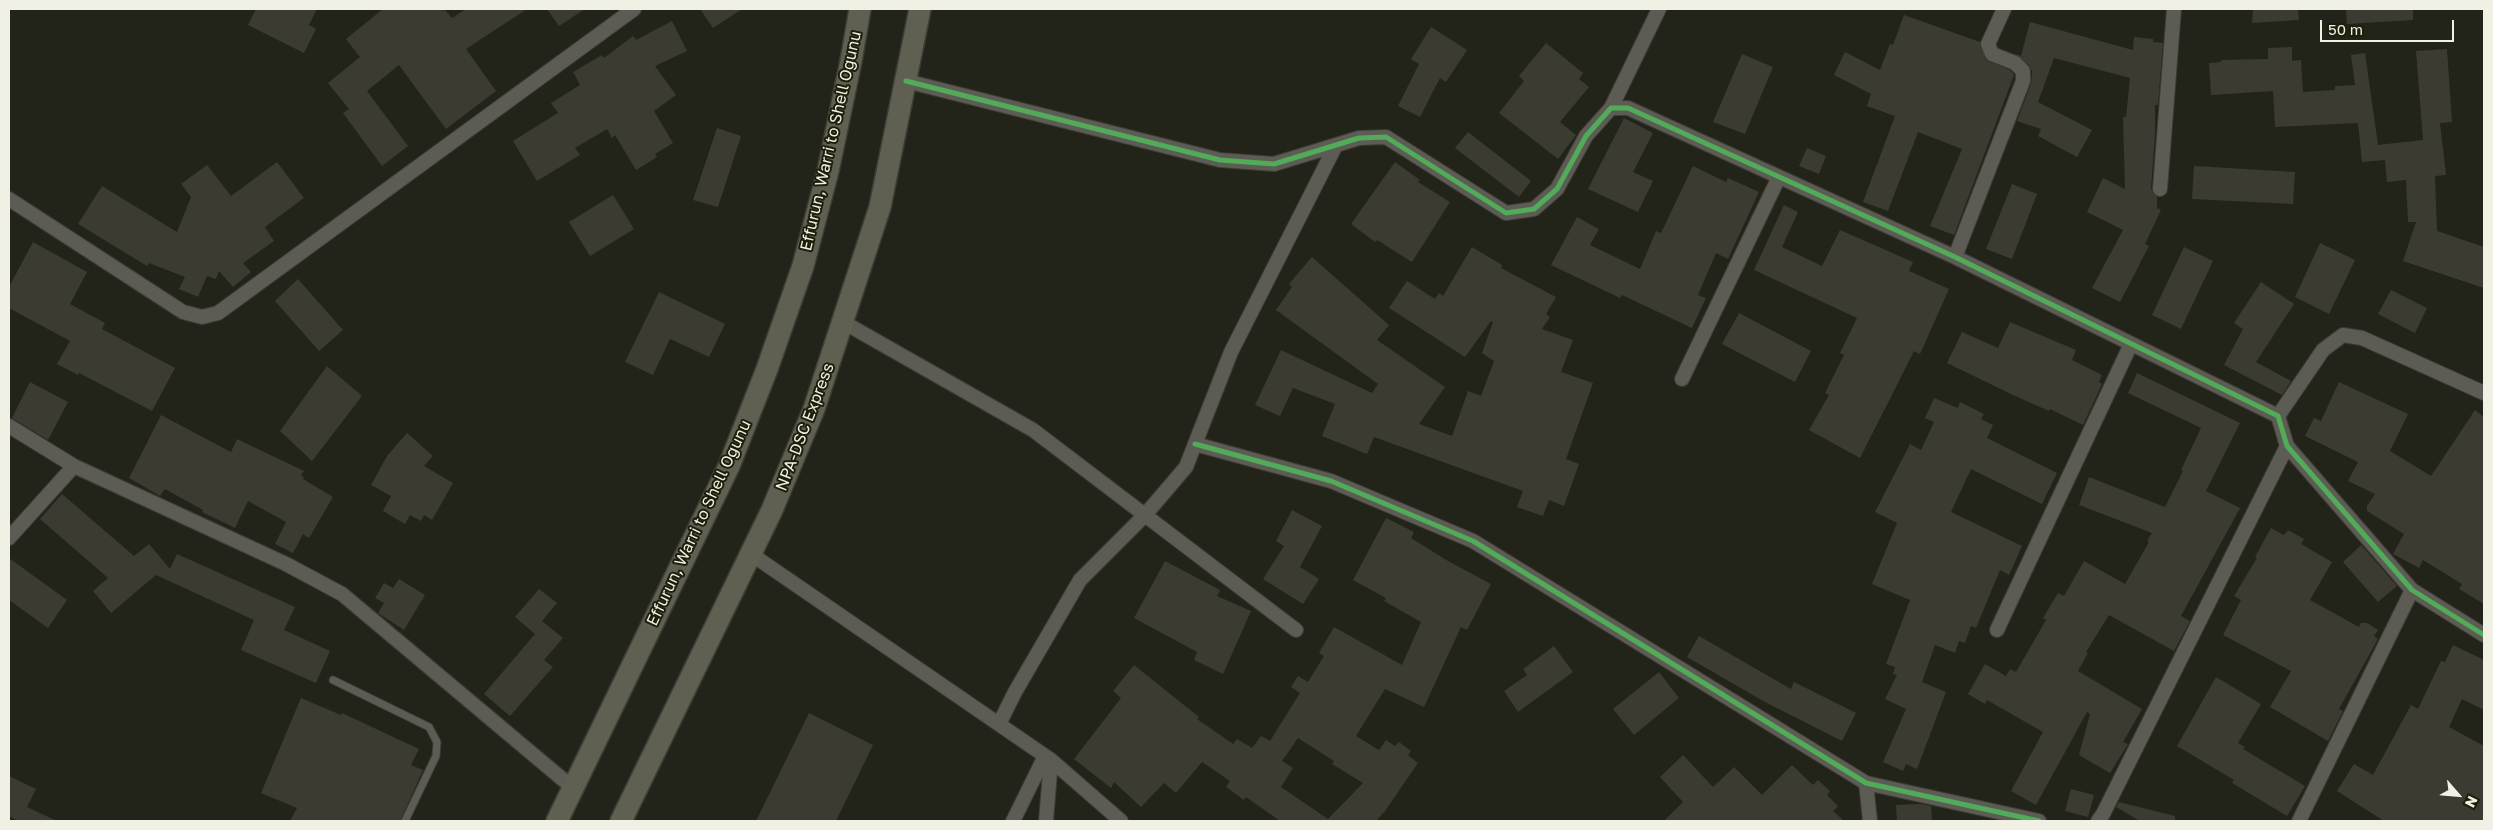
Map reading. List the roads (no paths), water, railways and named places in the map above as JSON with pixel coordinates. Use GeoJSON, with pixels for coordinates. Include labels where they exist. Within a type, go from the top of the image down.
{"type":"FeatureCollection","features":[{"type":"Feature","properties":{"kind":"main road","name":"Effurun, Warri to Shell Ogunu"},"geometry":{"type":"LineString","coordinates":[[557,821],[729,466],[768,369],[802,266],[828,171],[860,9]]}},
{"type":"Feature","properties":{"kind":"main road","name":"NPA-DSC Express"},"geometry":{"type":"LineString","coordinates":[[621,821],[772,510],[814,409],[880,207],[920,9]]}},
{"type":"Feature","properties":{"kind":"street"},"geometry":{"type":"LineString","coordinates":[[9,199],[183,312],[202,317],[218,313],[634,9]]}},
{"type":"Feature","properties":{"kind":"street"},"geometry":{"type":"LineString","coordinates":[[906,80],[1220,160],[1274,164],[1359,138],[1386,137],[1506,213],[1534,209],[1557,189],[1586,136],[1610,108],[1658,9]]}},
{"type":"Feature","properties":{"kind":"street"},"geometry":{"type":"LineString","coordinates":[[1956,257],[2023,81],[2023,71],[2015,63],[1992,54],[1988,44],[2004,9]]}},
{"type":"Feature","properties":{"kind":"street"},"geometry":{"type":"LineString","coordinates":[[2160,189],[2174,9]]}},
{"type":"Feature","properties":{"kind":"street"},"geometry":{"type":"LineString","coordinates":[[1610,108],[1628,108],[1956,257],[2278,416],[2287,446],[2412,590],[2484,635]]}},
{"type":"Feature","properties":{"kind":"street"},"geometry":{"type":"LineString","coordinates":[[999,724],[1015,692],[1080,580],[1145,515],[1186,467],[1231,352],[1336,145]]}},
{"type":"Feature","properties":{"kind":"street"},"geometry":{"type":"LineString","coordinates":[[1682,379],[1779,177]]}},
{"type":"Feature","properties":{"kind":"street"},"geometry":{"type":"LineString","coordinates":[[843,322],[1034,430],[1296,630]]}},
{"type":"Feature","properties":{"kind":"street"},"geometry":{"type":"LineString","coordinates":[[2278,416],[2323,350],[2343,335],[2362,338],[2484,393]]}},
{"type":"Feature","properties":{"kind":"street"},"geometry":{"type":"LineString","coordinates":[[1997,630],[2131,344]]}},
{"type":"Feature","properties":{"kind":"street"},"geometry":{"type":"LineString","coordinates":[[9,426],[74,466],[286,564],[342,594],[573,788]]}},
{"type":"Feature","properties":{"kind":"street"},"geometry":{"type":"LineString","coordinates":[[1195,444],[1330,481],[1473,541],[1866,783],[2039,821]]}},
{"type":"Feature","properties":{"kind":"street"},"geometry":{"type":"LineString","coordinates":[[2098,821],[2287,446]]}},
{"type":"Feature","properties":{"kind":"street"},"geometry":{"type":"LineString","coordinates":[[9,538],[74,466]]}},
{"type":"Feature","properties":{"kind":"street"},"geometry":{"type":"LineString","coordinates":[[751,554],[1048,758],[1121,821]]}},
{"type":"Feature","properties":{"kind":"street"},"geometry":{"type":"LineString","coordinates":[[2299,821],[2412,590]]}},
{"type":"Feature","properties":{"kind":"street"},"geometry":{"type":"LineString","coordinates":[[1013,821],[1048,758]]}},
{"type":"Feature","properties":{"kind":"street"},"geometry":{"type":"LineString","coordinates":[[1046,821],[1048,758]]}},
{"type":"Feature","properties":{"kind":"street"},"geometry":{"type":"LineString","coordinates":[[1866,783],[1870,821]]}},
{"type":"Feature","properties":{"kind":"lane"},"geometry":{"type":"LineString","coordinates":[[333,680],[429,726],[437,742],[436,756],[405,821]]}}]}
